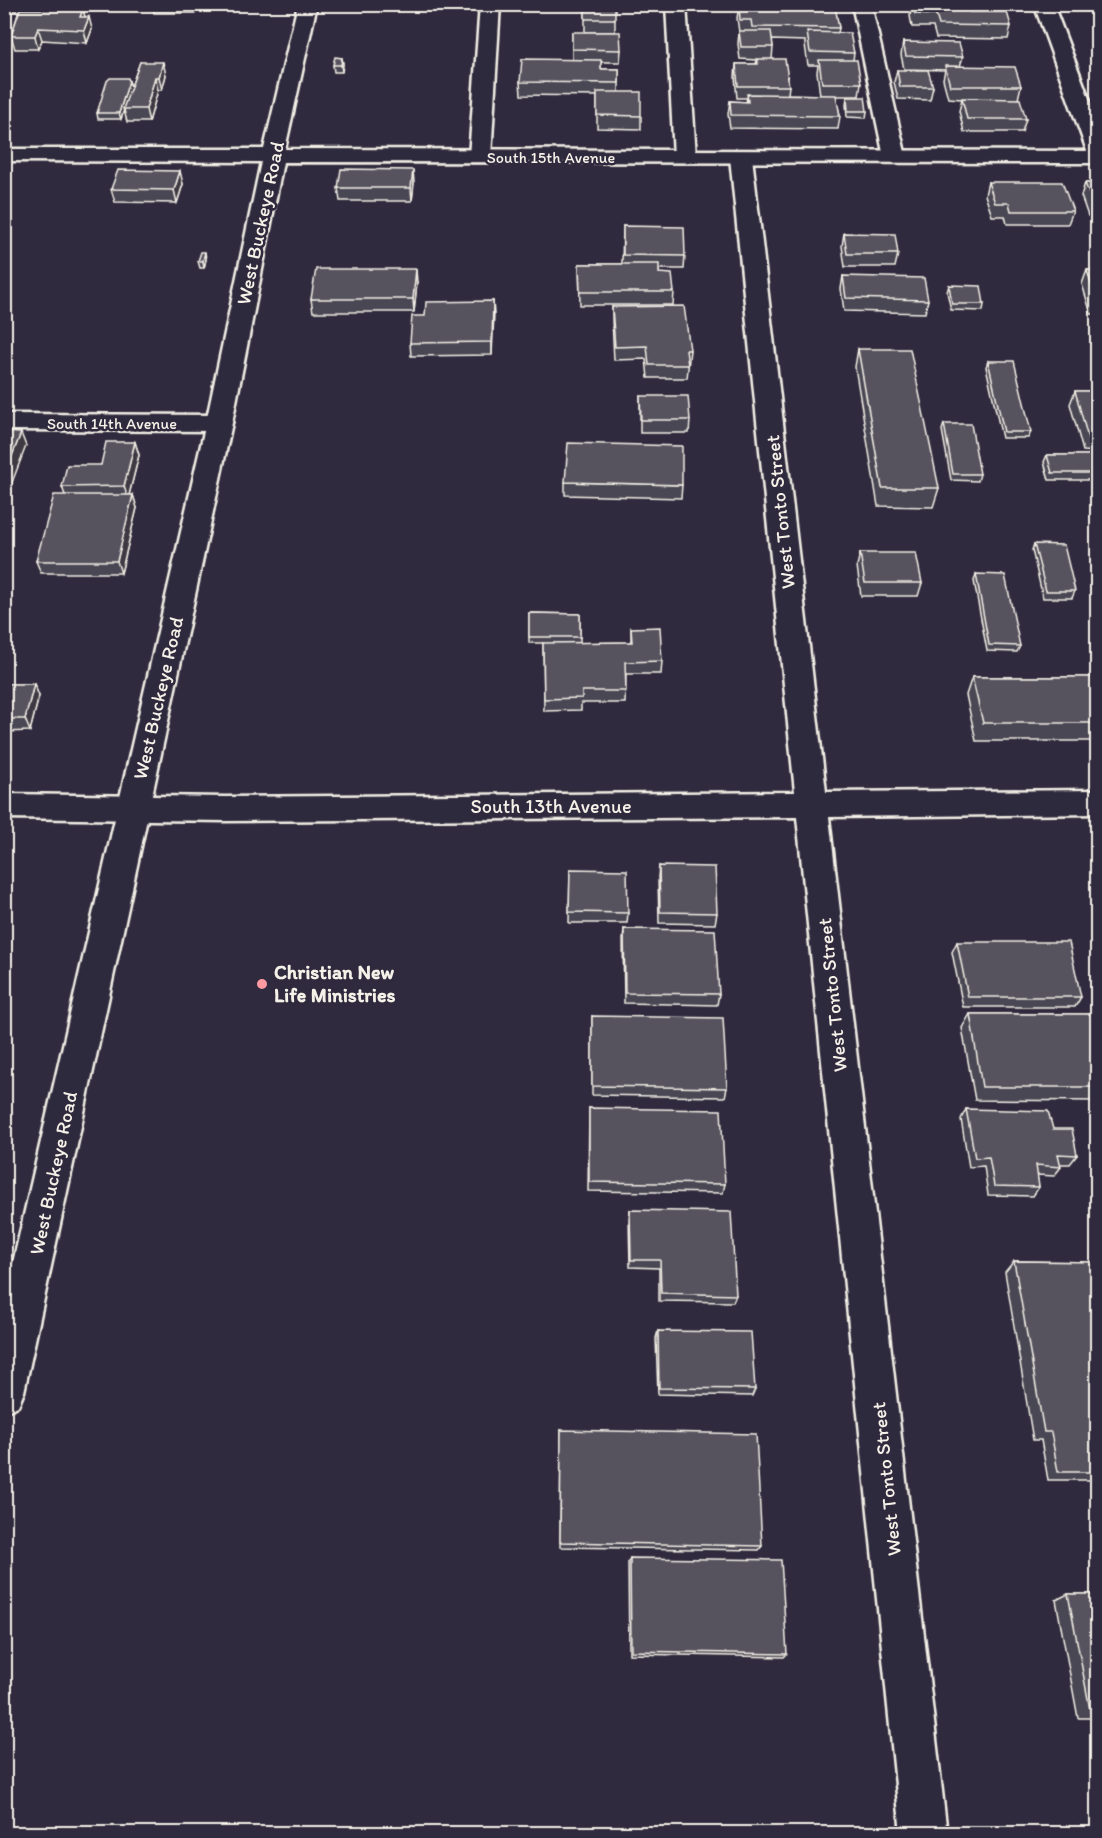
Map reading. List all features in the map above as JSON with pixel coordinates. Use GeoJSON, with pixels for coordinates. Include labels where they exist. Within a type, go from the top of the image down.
{"type":"FeatureCollection","features":[{"type":"Feature","properties":{"kind":"street","name":"West Buckeye Road"},"geometry":{"type":"LineString","coordinates":[[4,1392],[219,423],[273,156],[308,4]]}},
{"type":"Feature","properties":{"kind":"street"},"geometry":{"type":"LineString","coordinates":[[480,157],[490,4]]}},
{"type":"Feature","properties":{"kind":"street"},"geometry":{"type":"LineString","coordinates":[[676,4],[685,158]]}},
{"type":"Feature","properties":{"kind":"street"},"geometry":{"type":"LineString","coordinates":[[861,4],[895,157]]}},
{"type":"Feature","properties":{"kind":"street"},"geometry":{"type":"LineString","coordinates":[[1043,4],[1098,151]]}},
{"type":"Feature","properties":{"kind":"street","name":"South 15th Avenue"},"geometry":{"type":"LineString","coordinates":[[4,156],[1098,157]]}},
{"type":"Feature","properties":{"kind":"street","name":"West Tonto Street"},"geometry":{"type":"LineString","coordinates":[[741,157],[924,1833]]}},
{"type":"Feature","properties":{"kind":"street","name":"South 14th Avenue"},"geometry":{"type":"LineString","coordinates":[[4,422],[219,423]]}},
{"type":"Feature","properties":{"kind":"street","name":"South 13th Avenue"},"geometry":{"type":"LineString","coordinates":[[4,806],[133,809],[1098,802]]}},
{"type":"Feature","properties":{"kind":"building"},"geometry":{"type":"Polygon","coordinates":[[[585,4],[615,4],[615,19],[585,19],[585,4]]]}},
{"type":"Feature","properties":{"kind":"building"},"geometry":{"type":"Polygon","coordinates":[[[913,4],[967,4],[969,12],[1007,12],[1011,26],[939,25],[936,15],[915,14],[913,4]]]}},
{"type":"Feature","properties":{"kind":"building"},"geometry":{"type":"Polygon","coordinates":[[[739,6],[835,6],[839,28],[752,27],[751,20],[740,20],[739,6]]]}},
{"type":"Feature","properties":{"kind":"building"},"geometry":{"type":"Polygon","coordinates":[[[20,9],[83,9],[80,17],[89,17],[84,30],[38,28],[35,36],[11,36],[20,9]]]}},
{"type":"Feature","properties":{"kind":"building"},"geometry":{"type":"Polygon","coordinates":[[[739,31],[771,31],[773,47],[741,47],[739,31]]]}},
{"type":"Feature","properties":{"kind":"building"},"geometry":{"type":"Polygon","coordinates":[[[572,32],[620,32],[621,50],[572,49],[572,32]]]}},
{"type":"Feature","properties":{"kind":"building"},"geometry":{"type":"Polygon","coordinates":[[[807,32],[850,33],[854,53],[810,52],[807,32]]]}},
{"type":"Feature","properties":{"kind":"building"},"geometry":{"type":"Polygon","coordinates":[[[903,42],[959,43],[963,57],[906,56],[903,42]]]}},
{"type":"Feature","properties":{"kind":"building"},"geometry":{"type":"Polygon","coordinates":[[[335,57],[342,58],[341,65],[333,65],[335,57]]]}},
{"type":"Feature","properties":{"kind":"building"},"geometry":{"type":"Polygon","coordinates":[[[522,59],[601,60],[601,69],[619,69],[619,83],[520,82],[522,59]]]}},
{"type":"Feature","properties":{"kind":"building"},"geometry":{"type":"Polygon","coordinates":[[[757,59],[785,59],[789,86],[738,86],[736,64],[758,64],[757,59]]]}},
{"type":"Feature","properties":{"kind":"building"},"geometry":{"type":"Polygon","coordinates":[[[819,60],[857,60],[861,83],[822,83],[819,60]]]}},
{"type":"Feature","properties":{"kind":"building"},"geometry":{"type":"Polygon","coordinates":[[[140,62],[163,62],[159,77],[155,77],[146,109],[123,109],[140,62]]]}},
{"type":"Feature","properties":{"kind":"building"},"geometry":{"type":"Polygon","coordinates":[[[945,66],[1015,67],[1021,86],[950,86],[945,66]]]}},
{"type":"Feature","properties":{"kind":"building"},"geometry":{"type":"Polygon","coordinates":[[[897,70],[928,70],[933,87],[900,87],[897,70]]]}},
{"type":"Feature","properties":{"kind":"building"},"geometry":{"type":"Polygon","coordinates":[[[110,78],[128,78],[129,81],[119,113],[97,113],[107,81],[110,78]]]}},
{"type":"Feature","properties":{"kind":"building"},"geometry":{"type":"Polygon","coordinates":[[[597,92],[641,92],[641,116],[597,115],[597,92]]]}},
{"type":"Feature","properties":{"kind":"building"},"geometry":{"type":"Polygon","coordinates":[[[747,94],[836,95],[840,116],[731,115],[730,101],[748,102],[747,94]]]}},
{"type":"Feature","properties":{"kind":"building"},"geometry":{"type":"Polygon","coordinates":[[[847,97],[865,97],[867,111],[848,111],[847,97]]]}},
{"type":"Feature","properties":{"kind":"building"},"geometry":{"type":"Polygon","coordinates":[[[962,98],[1020,99],[1026,119],[967,119],[962,98]]]}},
{"type":"Feature","properties":{"kind":"building"},"geometry":{"type":"Polygon","coordinates":[[[341,169],[413,170],[411,188],[338,188],[341,169]]]}},
{"type":"Feature","properties":{"kind":"building"},"geometry":{"type":"Polygon","coordinates":[[[118,170],[180,171],[174,190],[111,189],[118,170]]]}},
{"type":"Feature","properties":{"kind":"building"},"geometry":{"type":"Polygon","coordinates":[[[988,182],[1062,182],[1073,211],[1011,211],[1009,203],[995,203],[988,182]]]}},
{"type":"Feature","properties":{"kind":"building"},"geometry":{"type":"Polygon","coordinates":[[[1085,183],[1098,183],[1098,203],[1093,203],[1085,183]]]}},
{"type":"Feature","properties":{"kind":"building"},"geometry":{"type":"Polygon","coordinates":[[[623,226],[684,227],[685,256],[623,255],[623,226]]]}},
{"type":"Feature","properties":{"kind":"building"},"geometry":{"type":"Polygon","coordinates":[[[844,233],[895,234],[898,254],[847,254],[844,233]]]}},
{"type":"Feature","properties":{"kind":"building"},"geometry":{"type":"Polygon","coordinates":[[[201,252],[205,252],[203,261],[198,261],[201,252]]]}},
{"type":"Feature","properties":{"kind":"building"},"geometry":{"type":"Polygon","coordinates":[[[579,264],[659,264],[659,273],[672,274],[674,292],[580,292],[579,264]]]}},
{"type":"Feature","properties":{"kind":"building"},"geometry":{"type":"Polygon","coordinates":[[[316,269],[416,269],[413,299],[311,299],[316,269]]]}},
{"type":"Feature","properties":{"kind":"building"},"geometry":{"type":"Polygon","coordinates":[[[1087,270],[1098,271],[1098,301],[1096,301],[1087,270]]]}},
{"type":"Feature","properties":{"kind":"building"},"geometry":{"type":"Polygon","coordinates":[[[843,276],[924,278],[928,300],[846,298],[843,276]]]}},
{"type":"Feature","properties":{"kind":"building"},"geometry":{"type":"Polygon","coordinates":[[[949,285],[981,286],[984,304],[952,304],[949,285]]]}},
{"type":"Feature","properties":{"kind":"building"},"geometry":{"type":"Polygon","coordinates":[[[493,301],[492,342],[410,343],[412,316],[425,316],[426,302],[493,301]]]}},
{"type":"Feature","properties":{"kind":"building"},"geometry":{"type":"Polygon","coordinates":[[[684,306],[690,350],[686,350],[688,365],[649,365],[647,346],[615,347],[612,307],[684,306]]]}},
{"type":"Feature","properties":{"kind":"building"},"geometry":{"type":"Polygon","coordinates":[[[858,349],[910,349],[939,488],[882,488],[858,349]]]}},
{"type":"Feature","properties":{"kind":"building"},"geometry":{"type":"Polygon","coordinates":[[[988,361],[1014,361],[1031,432],[1004,432],[988,361]]]}},
{"type":"Feature","properties":{"kind":"building"},"geometry":{"type":"Polygon","coordinates":[[[1075,391],[1098,391],[1098,438],[1088,438],[1075,391]]]}},
{"type":"Feature","properties":{"kind":"building"},"geometry":{"type":"Polygon","coordinates":[[[640,396],[688,396],[690,420],[641,420],[640,396]]]}},
{"type":"Feature","properties":{"kind":"building"},"geometry":{"type":"Polygon","coordinates":[[[944,424],[971,424],[980,474],[953,474],[944,424]]]}},
{"type":"Feature","properties":{"kind":"building"},"geometry":{"type":"Polygon","coordinates":[[[4,432],[21,433],[4,476],[4,432]]]}},
{"type":"Feature","properties":{"kind":"building"},"geometry":{"type":"Polygon","coordinates":[[[106,442],[135,442],[124,486],[62,487],[67,465],[101,465],[106,442]]]}},
{"type":"Feature","properties":{"kind":"building"},"geometry":{"type":"Polygon","coordinates":[[[568,443],[682,446],[682,485],[565,482],[568,443]]]}},
{"type":"Feature","properties":{"kind":"building"},"geometry":{"type":"Polygon","coordinates":[[[1047,455],[1098,455],[1098,473],[1052,473],[1047,455]]]}},
{"type":"Feature","properties":{"kind":"building"},"geometry":{"type":"Polygon","coordinates":[[[54,495],[133,495],[117,561],[36,561],[54,495]]]}},
{"type":"Feature","properties":{"kind":"building"},"geometry":{"type":"Polygon","coordinates":[[[1034,544],[1064,545],[1075,591],[1046,591],[1034,544]]]}},
{"type":"Feature","properties":{"kind":"building"},"geometry":{"type":"Polygon","coordinates":[[[860,553],[916,553],[922,583],[865,583],[860,553]]]}},
{"type":"Feature","properties":{"kind":"building"},"geometry":{"type":"Polygon","coordinates":[[[976,574],[1005,575],[1020,646],[989,645],[976,574]]]}},
{"type":"Feature","properties":{"kind":"building"},"geometry":{"type":"Polygon","coordinates":[[[529,613],[580,614],[580,637],[529,637],[529,613]]]}},
{"type":"Feature","properties":{"kind":"building"},"geometry":{"type":"Polygon","coordinates":[[[660,627],[662,661],[625,662],[626,691],[582,691],[582,698],[544,699],[543,643],[632,642],[631,628],[660,627]]]}},
{"type":"Feature","properties":{"kind":"building"},"geometry":{"type":"Polygon","coordinates":[[[972,677],[1098,677],[1098,723],[983,723],[972,677]]]}},
{"type":"Feature","properties":{"kind":"building"},"geometry":{"type":"Polygon","coordinates":[[[4,684],[34,684],[25,719],[4,719],[4,684]]]}},
{"type":"Feature","properties":{"kind":"building"},"geometry":{"type":"Polygon","coordinates":[[[659,866],[715,867],[717,913],[660,912],[659,866]]]}},
{"type":"Feature","properties":{"kind":"building"},"geometry":{"type":"Polygon","coordinates":[[[570,869],[627,870],[628,913],[569,912],[570,869]]]}},
{"type":"Feature","properties":{"kind":"building"},"geometry":{"type":"Polygon","coordinates":[[[624,929],[715,930],[719,994],[625,993],[624,929]]]}},
{"type":"Feature","properties":{"kind":"building"},"geometry":{"type":"Polygon","coordinates":[[[957,942],[1069,942],[1081,997],[968,997],[957,942]]]}},
{"type":"Feature","properties":{"kind":"building"},"geometry":{"type":"Polygon","coordinates":[[[970,1014],[1098,1014],[1098,1087],[982,1087],[970,1014]]]}},
{"type":"Feature","properties":{"kind":"building"},"geometry":{"type":"Polygon","coordinates":[[[592,1016],[723,1018],[727,1088],[592,1086],[592,1016]]]}},
{"type":"Feature","properties":{"kind":"building"},"geometry":{"type":"Polygon","coordinates":[[[589,1108],[721,1110],[725,1184],[589,1182],[589,1108]]]}},
{"type":"Feature","properties":{"kind":"building"},"geometry":{"type":"Polygon","coordinates":[[[966,1109],[1048,1111],[1053,1129],[1072,1129],[1077,1155],[1058,1154],[1061,1167],[1036,1165],[1039,1187],[994,1186],[989,1157],[975,1158],[966,1109]]]}},
{"type":"Feature","properties":{"kind":"building"},"geometry":{"type":"Polygon","coordinates":[[[630,1210],[731,1212],[736,1295],[661,1293],[660,1260],[631,1260],[630,1210]]]}},
{"type":"Feature","properties":{"kind":"building"},"geometry":{"type":"Polygon","coordinates":[[[1014,1261],[1098,1262],[1098,1472],[1058,1472],[1051,1432],[1044,1432],[1014,1261]]]}},
{"type":"Feature","properties":{"kind":"building"},"geometry":{"type":"Polygon","coordinates":[[[658,1331],[751,1332],[755,1389],[659,1388],[658,1331]]]}},
{"type":"Feature","properties":{"kind":"building"},"geometry":{"type":"Polygon","coordinates":[[[561,1430],[756,1434],[762,1546],[560,1542],[561,1430]]]}},
{"type":"Feature","properties":{"kind":"building"},"geometry":{"type":"Polygon","coordinates":[[[630,1558],[781,1560],[787,1654],[631,1651],[630,1558]]]}},
{"type":"Feature","properties":{"kind":"building"},"geometry":{"type":"Polygon","coordinates":[[[1068,1594],[1098,1594],[1098,1715],[1091,1715],[1068,1594]]]}},
{"type":"Feature","properties":{"kind":"place","name":"Christian New Life Ministries"},"geometry":{"type":"Point","coordinates":[262,984]}}]}
